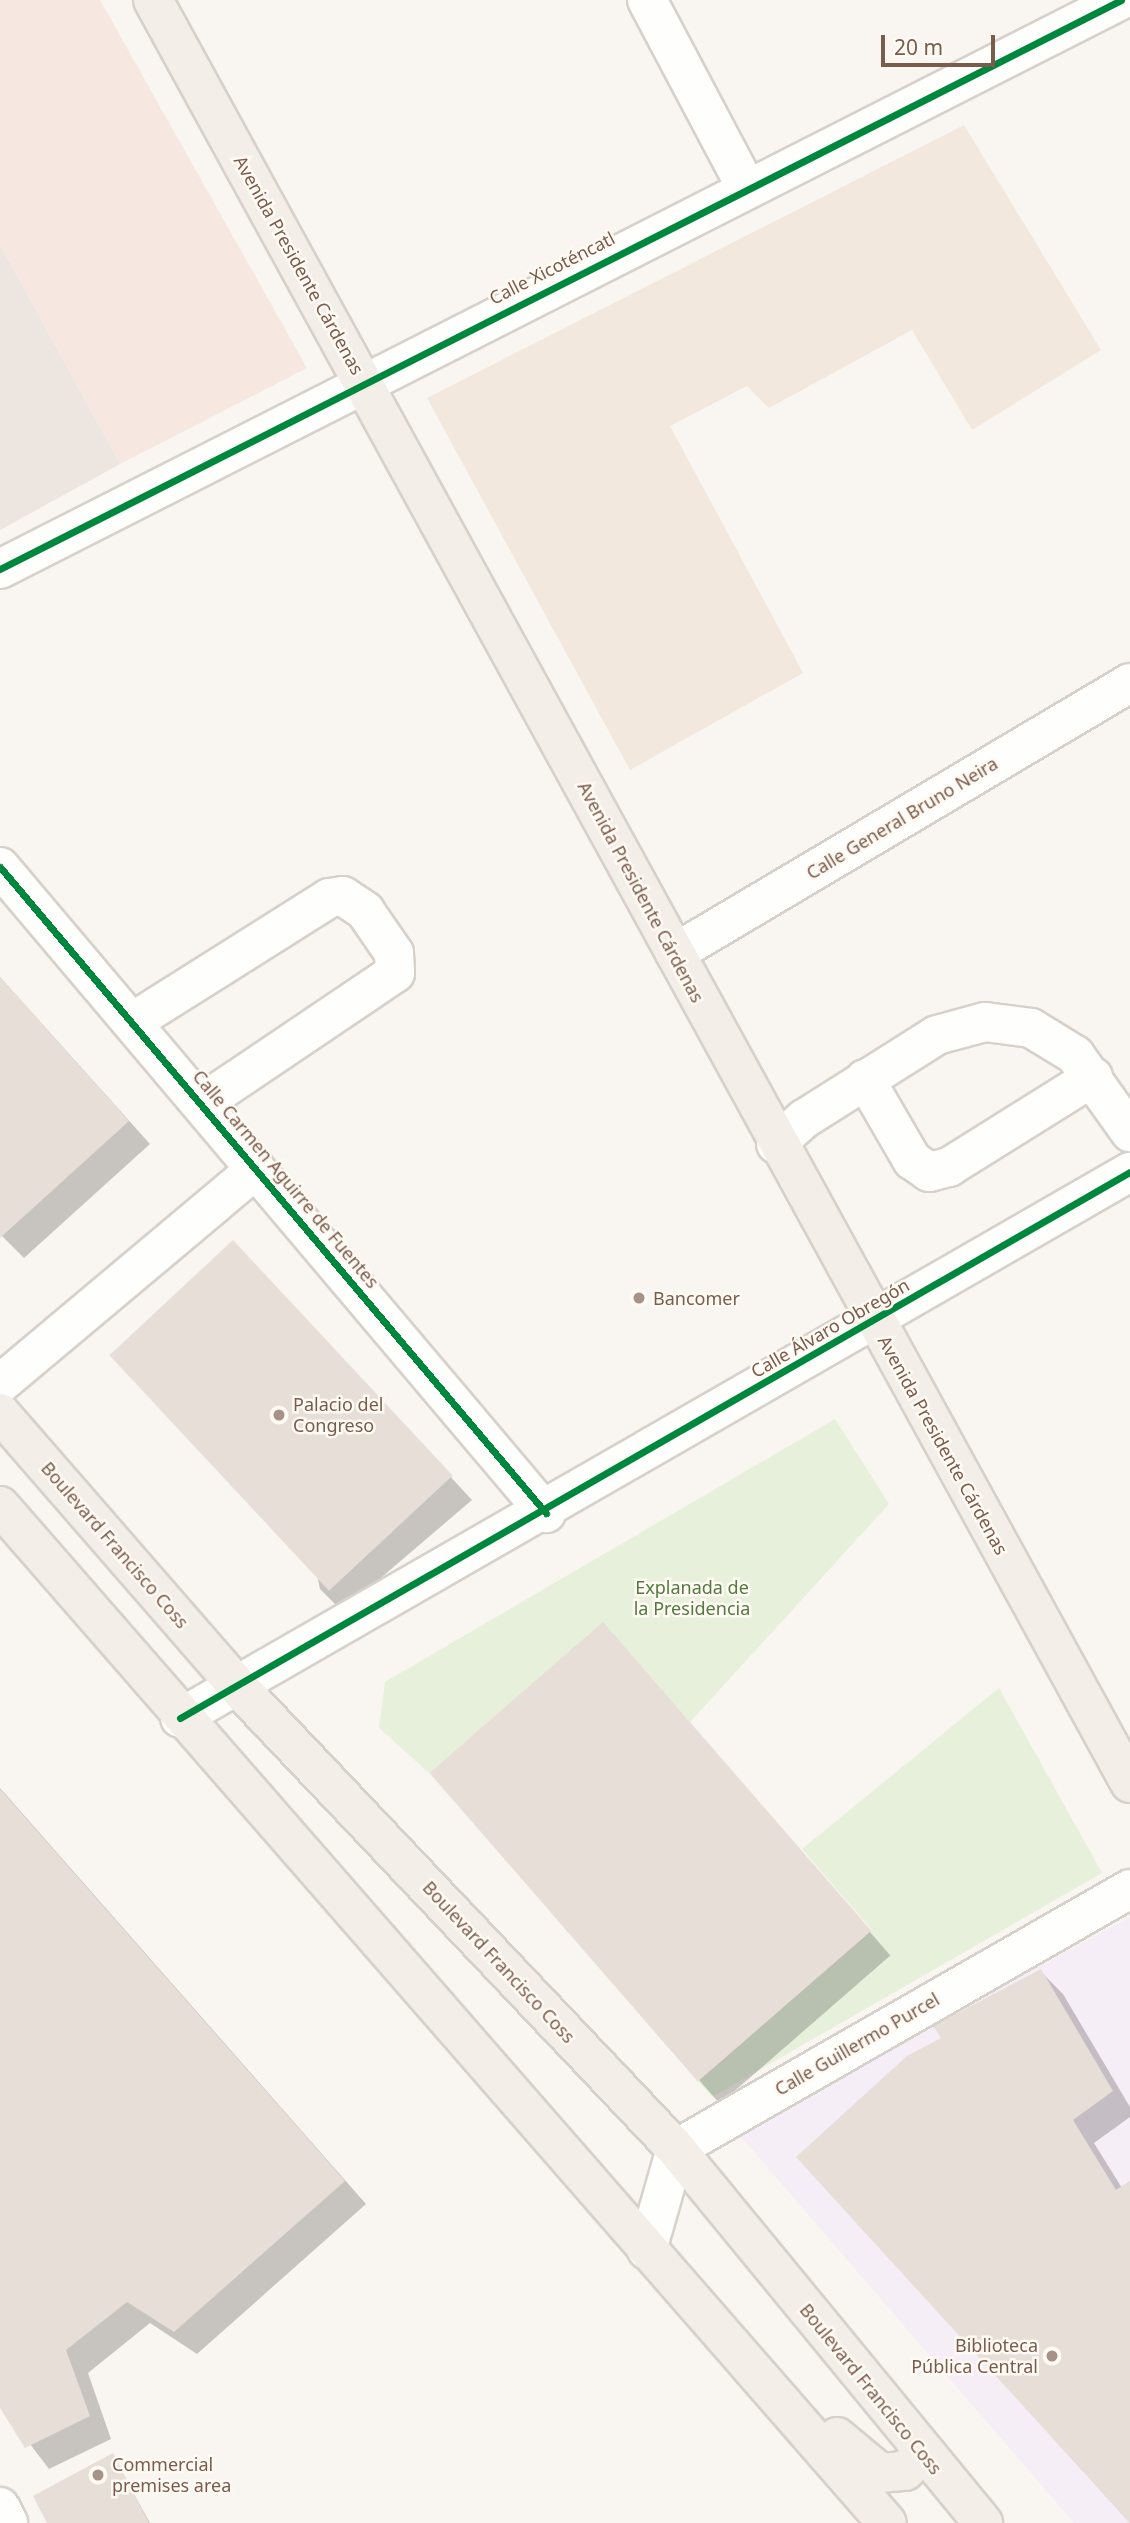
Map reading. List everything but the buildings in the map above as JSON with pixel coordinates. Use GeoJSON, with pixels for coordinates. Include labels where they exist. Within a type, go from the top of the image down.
{"type":"FeatureCollection","features":[{"type":"Feature","properties":{"kind":"main road","name":"Avenida Presidente Cárdenas"},"geometry":{"type":"LineString","coordinates":[[153,0],[675,953],[772,1138],[1130,1783]]}},
{"type":"Feature","properties":{"kind":"main road","name":"Boulevard Francisco Coss"},"geometry":{"type":"LineString","coordinates":[[0,1413],[239,1688],[676,2149],[922,2454],[983,2523]]}},
{"type":"Feature","properties":{"kind":"main road"},"geometry":{"type":"LineString","coordinates":[[0,1506],[180,1718],[647,2250],[892,2520]]}},
{"type":"Feature","properties":{"kind":"main road"},"geometry":{"type":"LineString","coordinates":[[739,2354],[880,2473],[905,2471],[922,2454]]}},
{"type":"Feature","properties":{"kind":"street"},"geometry":{"type":"LineString","coordinates":[[647,0],[746,187]]}},
{"type":"Feature","properties":{"kind":"street","name":"Calle Xicoténcatl"},"geometry":{"type":"LineString","coordinates":[[0,569],[746,187],[1122,0]]}},
{"type":"Feature","properties":{"kind":"street","name":"Calle General Bruno Neira"},"geometry":{"type":"LineString","coordinates":[[675,953],[1130,683]]}},
{"type":"Feature","properties":{"kind":"street","name":"Calle Carmen Aguirre de Fuentes"},"geometry":{"type":"LineString","coordinates":[[0,867],[134,1021],[546,1513]]}},
{"type":"Feature","properties":{"kind":"street"},"geometry":{"type":"LineString","coordinates":[[134,1021],[329,898],[342,896],[365,911],[394,953],[395,973],[202,1103]]}},
{"type":"Feature","properties":{"kind":"street"},"geometry":{"type":"LineString","coordinates":[[772,1138],[937,1035],[985,1022],[1010,1023],[1051,1038],[1093,1077],[1130,1132]]}},
{"type":"Feature","properties":{"kind":"street"},"geometry":{"type":"LineString","coordinates":[[865,1079],[912,1160],[929,1172],[949,1167],[1093,1077]]}},
{"type":"Feature","properties":{"kind":"street"},"geometry":{"type":"LineString","coordinates":[[0,1384],[256,1169]]}},
{"type":"Feature","properties":{"kind":"street","name":"Calle Álvaro Obregón"},"geometry":{"type":"LineString","coordinates":[[180,1718],[239,1688],[546,1513],[1130,1172]]}},
{"type":"Feature","properties":{"kind":"street","name":"Calle Guillermo Purcel"},"geometry":{"type":"LineString","coordinates":[[676,2149],[1130,1889]]}},
{"type":"Feature","properties":{"kind":"street"},"geometry":{"type":"LineString","coordinates":[[647,2250],[676,2149]]}},
{"type":"Feature","properties":{"kind":"street"},"geometry":{"type":"LineString","coordinates":[[0,2507],[8,2523]]}},
{"type":"Feature","properties":{"kind":"shaded area"},"geometry":{"type":"Polygon","coordinates":[[[0,0],[100,0],[307,368],[120,464],[0,245],[0,0]]]}},
{"type":"Feature","properties":{"kind":"shaded area"},"geometry":{"type":"Polygon","coordinates":[[[964,125],[1101,350],[972,430],[912,330],[769,408],[747,386],[670,426],[803,673],[630,770],[427,398],[964,125]]]}},
{"type":"Feature","properties":{"kind":"shaded area"},"geometry":{"type":"Polygon","coordinates":[[[0,245],[120,464],[0,530],[0,245]]]}},
{"type":"Feature","properties":{"kind":"shaded area","name":"Biblioteca Pública Central"},"geometry":{"type":"Polygon","coordinates":[[[1130,1917],[1130,2523],[1074,2523],[737,2132],[1130,1917]]]}},
{"type":"Feature","properties":{"kind":"green space","name":"Explanada de la Presidencia"},"geometry":{"type":"Polygon","coordinates":[[[835,1419],[889,1504],[690,1722],[603,1623],[429,1773],[379,1728],[385,1682],[835,1419]]]}},
{"type":"Feature","properties":{"kind":"green space"},"geometry":{"type":"Polygon","coordinates":[[[999,1688],[1102,1873],[712,2097],[698,2081],[872,1930],[802,1849],[999,1688]]]}},
{"type":"Feature","properties":{"kind":"cycle path"},"geometry":{"type":"LineString","coordinates":[[0,569],[1121,0]]}},
{"type":"Feature","properties":{"kind":"cycle path"},"geometry":{"type":"LineString","coordinates":[[0,867],[546,1513]]}},
{"type":"Feature","properties":{"kind":"cycle path"},"geometry":{"type":"LineString","coordinates":[[180,1718],[1130,1172]]}},
{"type":"Feature","properties":{"kind":"place","name":"Bancomer"},"geometry":{"type":"Point","coordinates":[639,1298]}},
{"type":"Feature","properties":{"kind":"place","name":"Palacio del Congreso"},"geometry":{"type":"Point","coordinates":[279,1415]}},
{"type":"Feature","properties":{"kind":"place","name":"Biblioteca Pública Central"},"geometry":{"type":"Point","coordinates":[1052,2356]}},
{"type":"Feature","properties":{"kind":"place","name":"Commercial premises area"},"geometry":{"type":"Point","coordinates":[98,2475]}}]}
